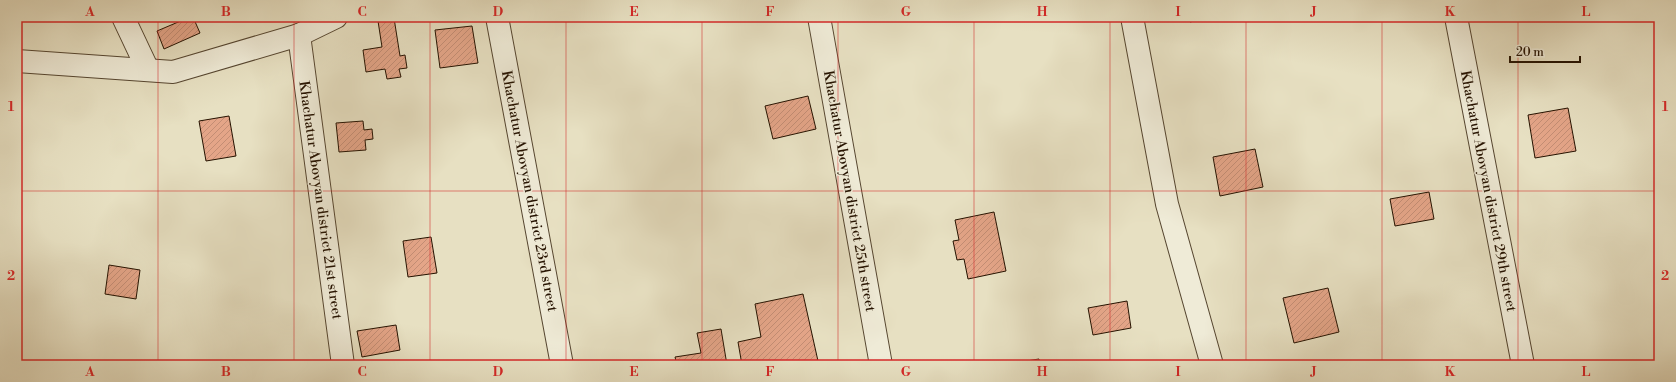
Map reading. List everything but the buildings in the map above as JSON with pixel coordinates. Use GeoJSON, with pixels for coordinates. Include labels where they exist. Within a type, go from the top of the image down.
{"type":"FeatureCollection","features":[{"type":"Feature","properties":{"kind":"street"},"geometry":{"type":"LineString","coordinates":[[123,17],[148,70]]}},
{"type":"Feature","properties":{"kind":"street"},"geometry":{"type":"LineString","coordinates":[[17,61],[173,72],[299,35],[336,17]]}},
{"type":"Feature","properties":{"kind":"street","name":"Khachatur Abovyan district 23rd street"},"geometry":{"type":"LineString","coordinates":[[497,17],[562,365]]}},
{"type":"Feature","properties":{"kind":"street","name":"Khachatur Abovyan district 25th street"},"geometry":{"type":"LineString","coordinates":[[819,17],[881,365]]}},
{"type":"Feature","properties":{"kind":"street"},"geometry":{"type":"LineString","coordinates":[[1132,17],[1168,204],[1212,365]]}},
{"type":"Feature","properties":{"kind":"street","name":"Khachatur Abovyan district 29th street"},"geometry":{"type":"LineString","coordinates":[[1456,17],[1523,365]]}},
{"type":"Feature","properties":{"kind":"street","name":"Khachatur Abovyan district 21st street"},"geometry":{"type":"LineString","coordinates":[[299,35],[343,365]]}}]}
